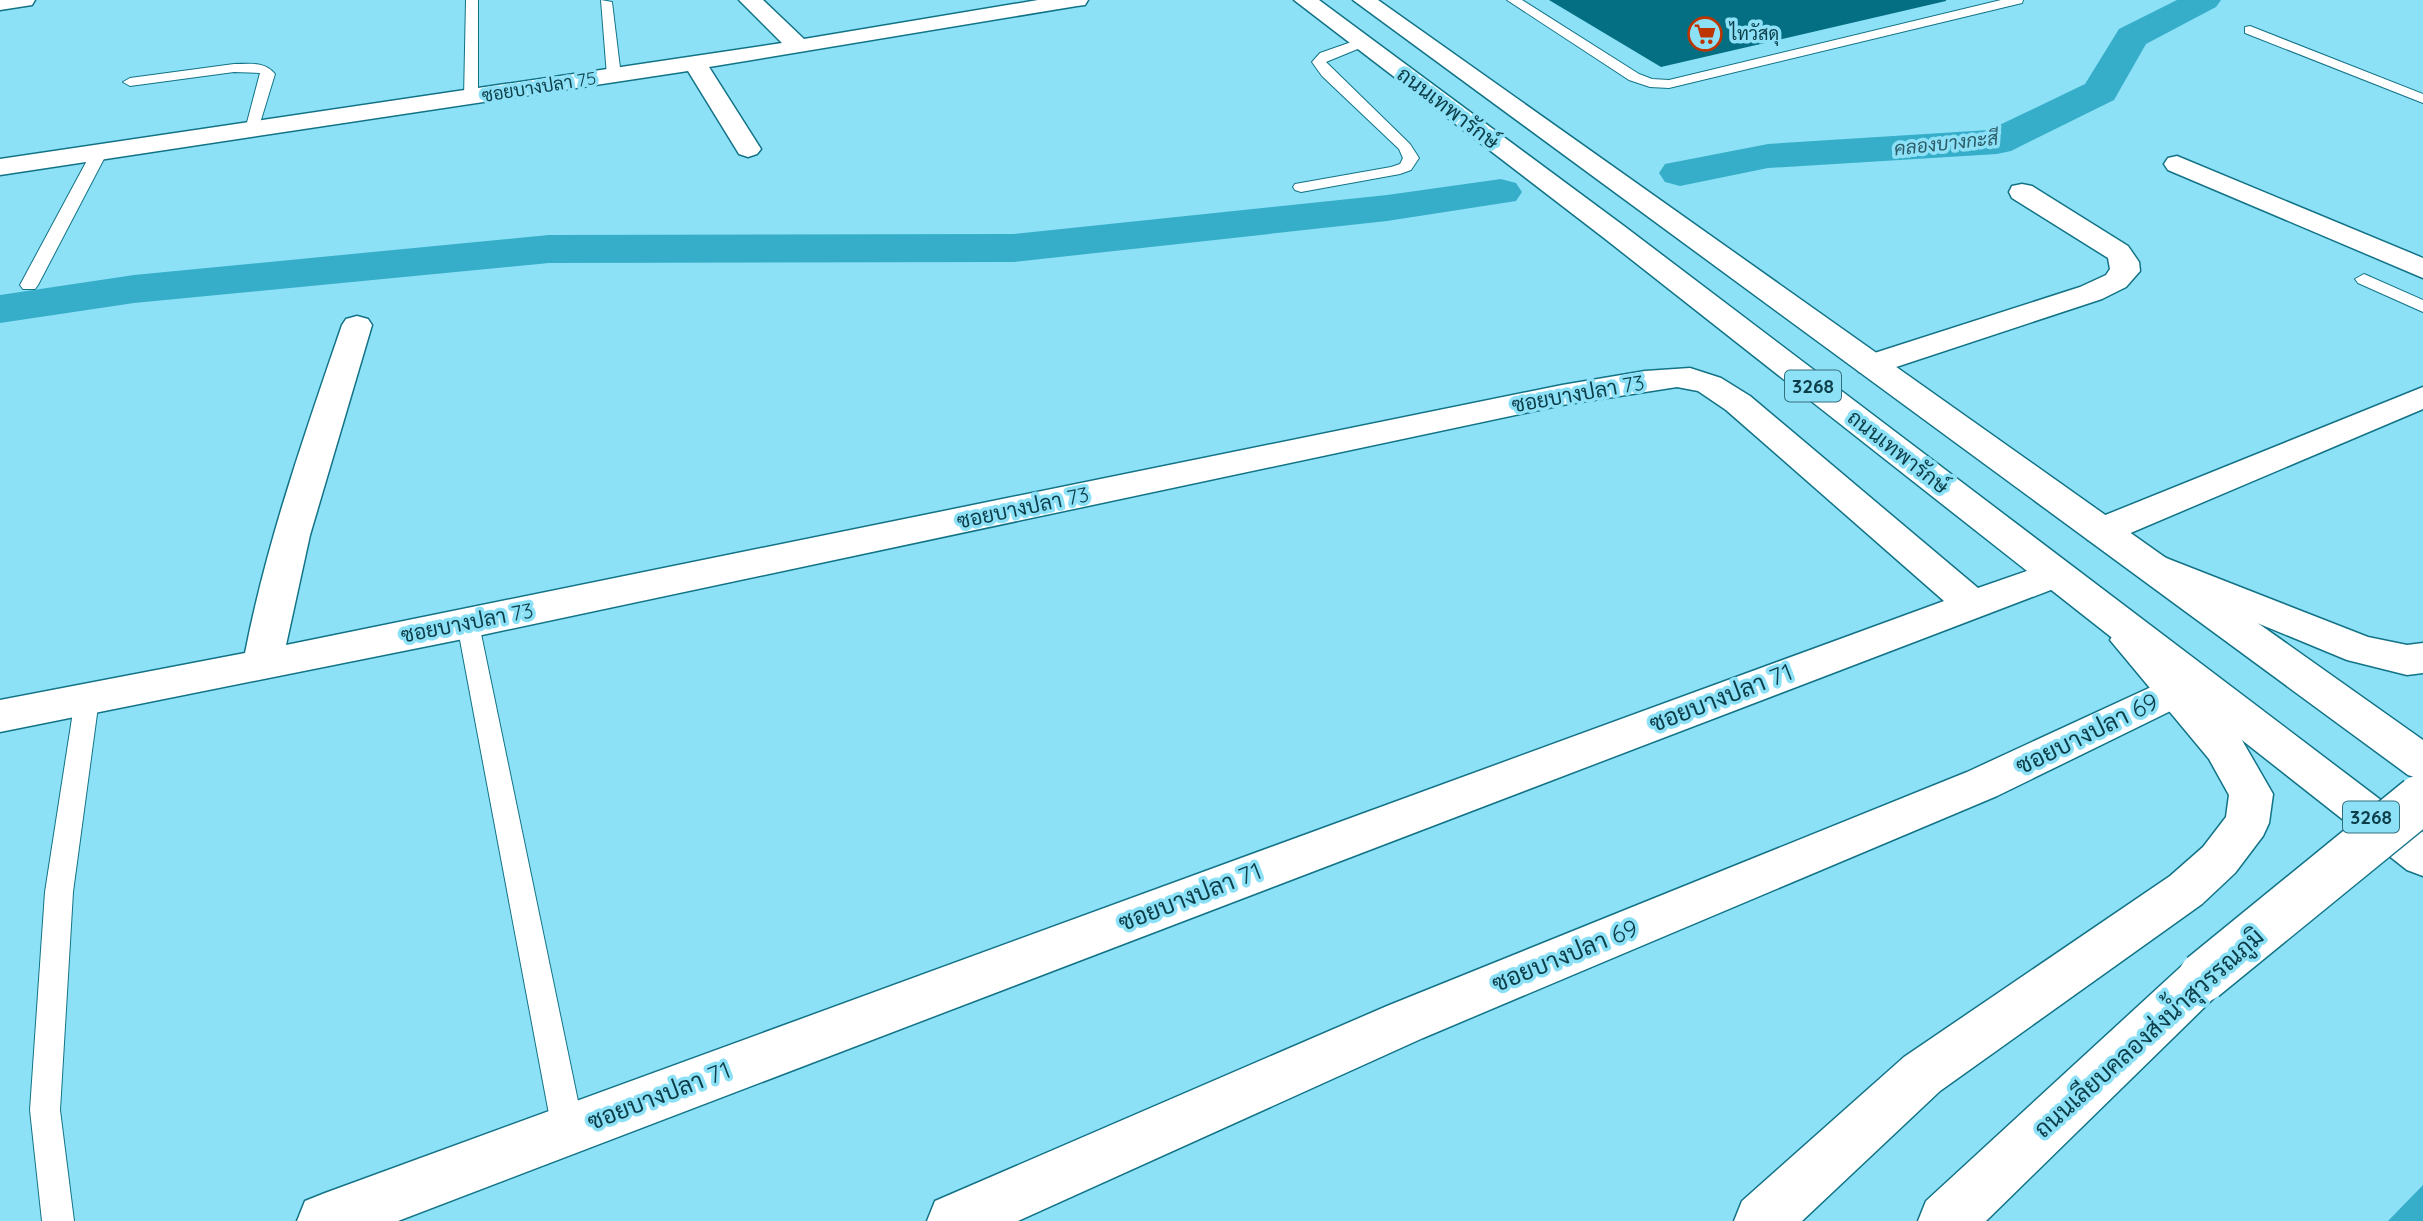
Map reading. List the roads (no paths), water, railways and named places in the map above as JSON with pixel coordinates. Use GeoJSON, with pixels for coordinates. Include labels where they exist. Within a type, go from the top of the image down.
{"type":"FeatureCollection","features":[{"type":"Feature","properties":{"kind":"street"},"geometry":{"type":"LineString","coordinates":[[0,3],[24,0]]}},
{"type":"Feature","properties":{"kind":"street"},"geometry":{"type":"LineString","coordinates":[[750,0],[799,47]]}},
{"type":"Feature","properties":{"kind":"street","name":"ซอยบางปลา 75"},"geometry":{"type":"LineString","coordinates":[[0,167],[614,76],[1077,0]]}},
{"type":"Feature","properties":{"kind":"street","name":"ถนนเทพารักษ์"},"geometry":{"type":"LineString","coordinates":[[1305,0],[1614,232],[2423,857]]}},
{"type":"Feature","properties":{"kind":"street","name":"ถนนเทพารักษ์"},"geometry":{"type":"LineString","coordinates":[[1364,0],[2101,531],[2136,559],[2423,763]]}},
{"type":"Feature","properties":{"kind":"street"},"geometry":{"type":"LineString","coordinates":[[695,63],[748,149]]}},
{"type":"Feature","properties":{"kind":"street"},"geometry":{"type":"LineString","coordinates":[[2177,164],[2423,269]]}},
{"type":"Feature","properties":{"kind":"street"},"geometry":{"type":"LineString","coordinates":[[1870,365],[2091,293],[2116,281],[2125,271],[2125,262],[2118,252],[2022,192]]}},
{"type":"Feature","properties":{"kind":"street"},"geometry":{"type":"LineString","coordinates":[[263,664],[274,598],[295,516],[357,325]]}},
{"type":"Feature","properties":{"kind":"street","name":"ซอยบางปลา 73"},"geometry":{"type":"LineString","coordinates":[[0,716],[468,624],[1562,395],[1665,379],[1691,378],[1714,386],[1738,403],[1972,604]]}},
{"type":"Feature","properties":{"kind":"street"},"geometry":{"type":"LineString","coordinates":[[2101,531],[2423,397]]}},
{"type":"Feature","properties":{"kind":"street"},"geometry":{"type":"LineString","coordinates":[[2136,559],[2361,650],[2407,660],[2423,658]]}},
{"type":"Feature","properties":{"kind":"street","name":"ซอยบางปลา 71"},"geometry":{"type":"LineString","coordinates":[[325,1221],[2056,574]]}},
{"type":"Feature","properties":{"kind":"street"},"geometry":{"type":"LineString","coordinates":[[1762,1221],[1922,1074],[2186,890],[2219,860],[2247,823],[2251,794],[2224,747],[2100,607]]}},
{"type":"Feature","properties":{"kind":"street","name":"ซอยบางปลา 69"},"geometry":{"type":"LineString","coordinates":[[955,1221],[1405,1022],[1982,784],[2175,691]]}},
{"type":"Feature","properties":{"kind":"street","name":"ถนนเลียบคลองส่งน้ำสุวรรณภูมิ"},"geometry":{"type":"LineString","coordinates":[[1946,1221],[2203,976],[2423,798]]}},
{"type":"Feature","properties":{"kind":"lane"},"geometry":{"type":"LineString","coordinates":[[471,98],[472,0]]}},
{"type":"Feature","properties":{"kind":"lane"},"geometry":{"type":"LineString","coordinates":[[1513,0],[1634,77],[1650,83],[1669,85],[2017,0]]}},
{"type":"Feature","properties":{"kind":"lane"},"geometry":{"type":"LineString","coordinates":[[606,2],[614,76]]}},
{"type":"Feature","properties":{"kind":"lane"},"geometry":{"type":"LineString","coordinates":[[2250,30],[2423,99]]}},
{"type":"Feature","properties":{"kind":"lane"},"geometry":{"type":"LineString","coordinates":[[1301,187],[1394,171],[1406,167],[1411,158],[1405,147],[1327,73],[1320,62],[1325,56],[1360,43]]}},
{"type":"Feature","properties":{"kind":"lane"},"geometry":{"type":"LineString","coordinates":[[130,82],[234,68],[264,69],[268,74],[252,130]]}},
{"type":"Feature","properties":{"kind":"lane"},"geometry":{"type":"LineString","coordinates":[[29,285],[99,153]]}},
{"type":"Feature","properties":{"kind":"lane"},"geometry":{"type":"LineString","coordinates":[[2364,279],[2423,307]]}},
{"type":"Feature","properties":{"kind":"lane"},"geometry":{"type":"LineString","coordinates":[[468,624],[568,1130]]}},
{"type":"Feature","properties":{"kind":"lane"},"geometry":{"type":"LineString","coordinates":[[58,1221],[45,1110],[59,892],[87,699]]}},
{"type":"Feature","properties":{"kind":"water"},"geometry":{"type":"Polygon","coordinates":[[[2423,1185],[2423,1221],[2388,1221],[2423,1185]]]}},
{"type":"Feature","properties":{"kind":"waterway","name":"คลองบางกะสี"},"geometry":{"type":"LineString","coordinates":[[1680,173],[1768,156],[1997,142],[2100,92],[2132,37],[2204,0]]}},
{"type":"Feature","properties":{"kind":"waterway"},"geometry":{"type":"LineString","coordinates":[[0,309],[134,289],[549,249],[1014,248],[1387,208],[1501,192]]}},
{"type":"Feature","properties":{"kind":"place","name":"ไทวัสดุ"},"geometry":{"type":"Point","coordinates":[1705,34]}}]}
